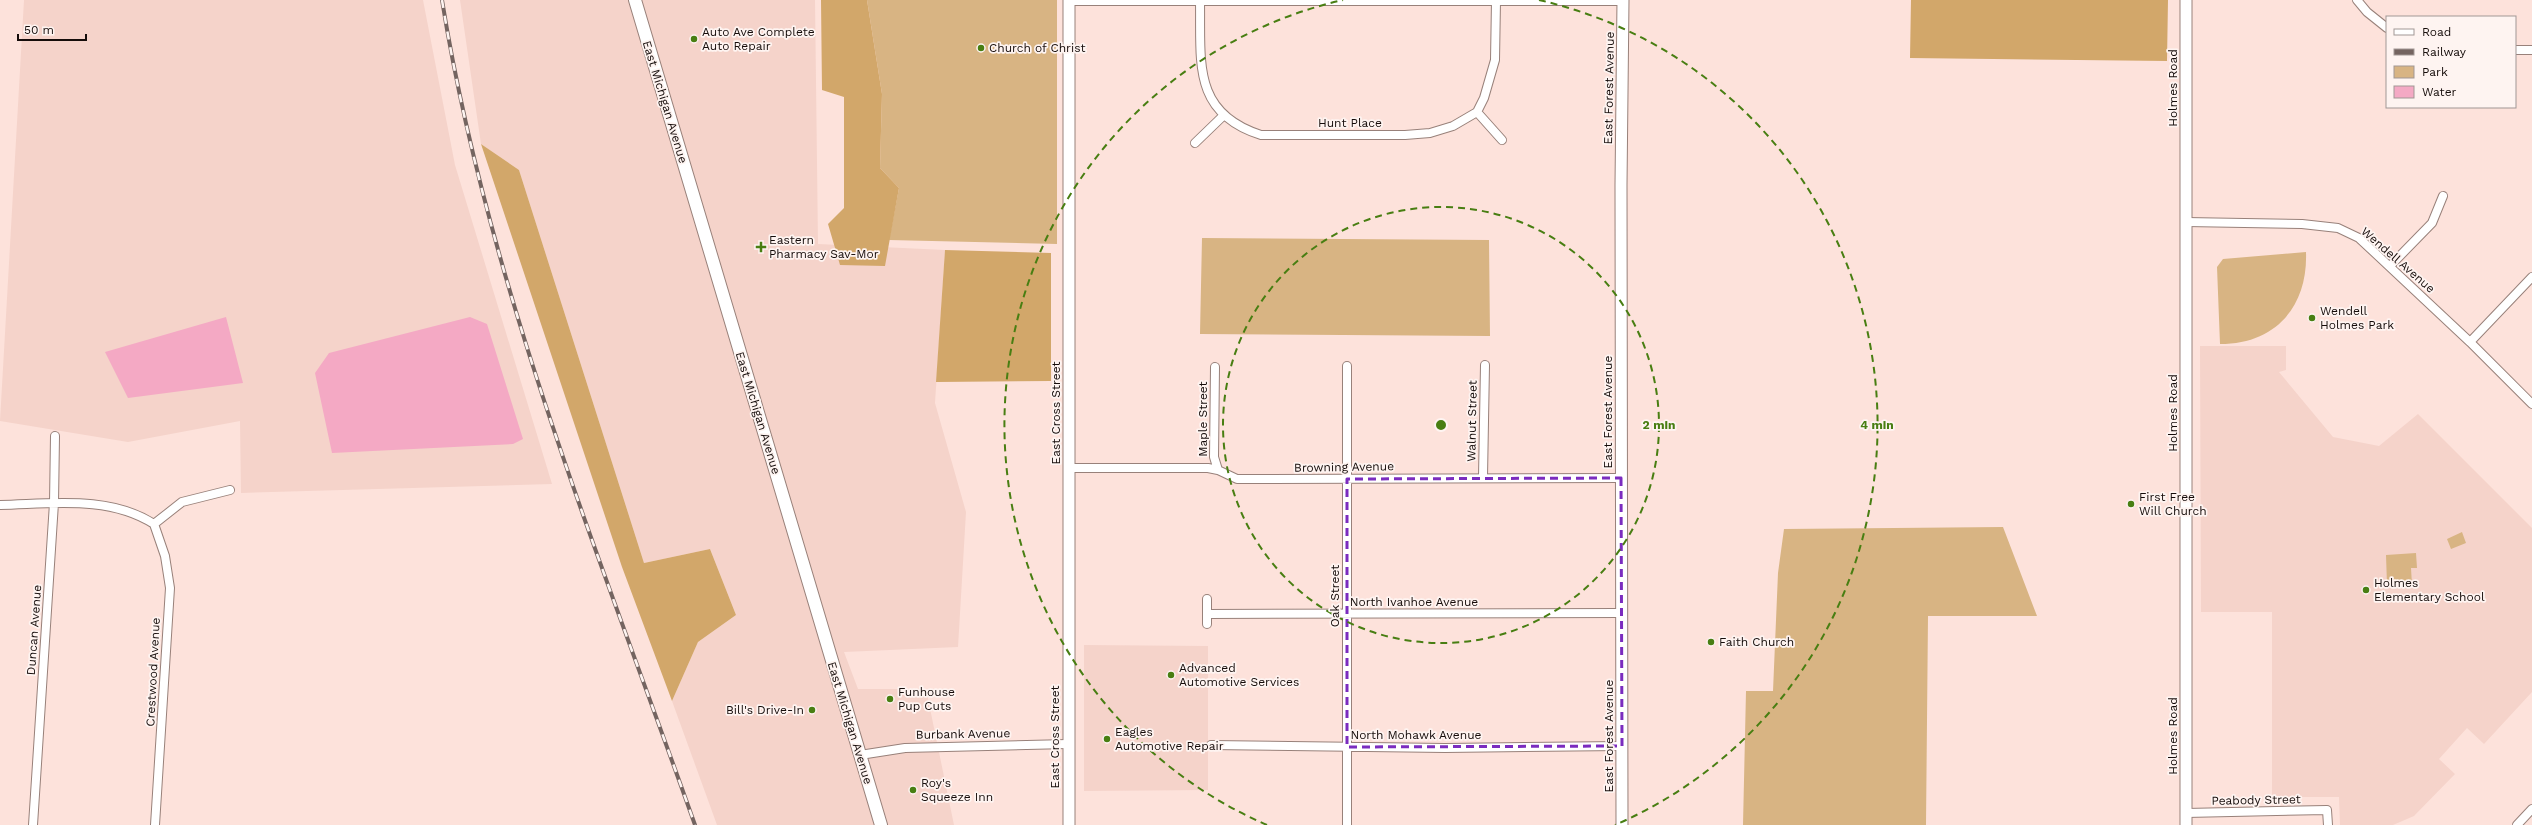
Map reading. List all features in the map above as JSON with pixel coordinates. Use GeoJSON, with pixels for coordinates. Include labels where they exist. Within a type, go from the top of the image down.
{"type":"FeatureCollection","features":[{"type":"Feature","properties":{"kind":"main road","name":"East Michigan Avenue"},"geometry":{"type":"LineString","coordinates":[[635,0],[881,825]]}},
{"type":"Feature","properties":{"kind":"street"},"geometry":{"type":"LineString","coordinates":[[1069,1],[1200,2],[1623,0]]}},
{"type":"Feature","properties":{"kind":"street","name":"East Forest Avenue"},"geometry":{"type":"LineString","coordinates":[[1622,825],[1621,478],[1623,0]]}},
{"type":"Feature","properties":{"kind":"street","name":"Holmes Road"},"geometry":{"type":"LineString","coordinates":[[2186,0],[2186,825]]}},
{"type":"Feature","properties":{"kind":"street"},"geometry":{"type":"LineString","coordinates":[[2357,0],[2367,12],[2386,27]]}},
{"type":"Feature","properties":{"kind":"street","name":"East Cross Street"},"geometry":{"type":"LineString","coordinates":[[1069,1],[1069,825]]}},
{"type":"Feature","properties":{"kind":"street"},"geometry":{"type":"LineString","coordinates":[[1496,1],[1495,60],[1484,98],[1477,112],[1502,140]]}},
{"type":"Feature","properties":{"kind":"street","name":"Hunt Place"},"geometry":{"type":"LineString","coordinates":[[1200,2],[1202,75],[1207,91],[1223,116],[1247,130],[1261,135],[1404,135],[1430,133],[1452,126],[1477,112]]}},
{"type":"Feature","properties":{"kind":"street"},"geometry":{"type":"LineString","coordinates":[[2516,50],[2532,50]]}},
{"type":"Feature","properties":{"kind":"street"},"geometry":{"type":"LineString","coordinates":[[1195,143],[1223,116]]}},
{"type":"Feature","properties":{"kind":"street"},"geometry":{"type":"LineString","coordinates":[[2390,266],[2432,223],[2443,196]]}},
{"type":"Feature","properties":{"kind":"street","name":"Wendell Avenue"},"geometry":{"type":"LineString","coordinates":[[2186,222],[2302,224],[2338,228],[2359,238],[2470,342],[2532,404]]}},
{"type":"Feature","properties":{"kind":"street"},"geometry":{"type":"LineString","coordinates":[[2470,342],[2532,277]]}},
{"type":"Feature","properties":{"kind":"street","name":"Walnut Street"},"geometry":{"type":"LineString","coordinates":[[1483,477],[1485,364]]}},
{"type":"Feature","properties":{"kind":"street","name":"Oak Street"},"geometry":{"type":"LineString","coordinates":[[1347,366],[1347,825]]}},
{"type":"Feature","properties":{"kind":"street","name":"Maple Street"},"geometry":{"type":"LineString","coordinates":[[1215,367],[1214,457],[1218,470]]}},
{"type":"Feature","properties":{"kind":"street","name":"Duncan Avenue"},"geometry":{"type":"LineString","coordinates":[[33,825],[54,503],[55,436]]}},
{"type":"Feature","properties":{"kind":"street","name":"Browning Avenue"},"geometry":{"type":"LineString","coordinates":[[1069,468],[1218,470],[1237,479],[1483,477],[1621,478]]}},
{"type":"Feature","properties":{"kind":"street"},"geometry":{"type":"LineString","coordinates":[[0,505],[54,503],[113,506],[141,516],[154,524],[182,502],[230,490]]}},
{"type":"Feature","properties":{"kind":"street","name":"Crestwood Avenue"},"geometry":{"type":"LineString","coordinates":[[154,524],[165,556],[170,588],[156,825]]}},
{"type":"Feature","properties":{"kind":"street"},"geometry":{"type":"LineString","coordinates":[[1207,600],[1207,624]]}},
{"type":"Feature","properties":{"kind":"street","name":"North Ivanhoe Avenue"},"geometry":{"type":"LineString","coordinates":[[1207,614],[1621,613]]}},
{"type":"Feature","properties":{"kind":"street","name":"Burbank Avenue"},"geometry":{"type":"LineString","coordinates":[[860,755],[905,748],[1068,744]]}},
{"type":"Feature","properties":{"kind":"street","name":"North Mohawk Avenue"},"geometry":{"type":"LineString","coordinates":[[1211,745],[1347,747],[1622,746]]}},
{"type":"Feature","properties":{"kind":"street"},"geometry":{"type":"LineString","coordinates":[[2517,825],[2532,809]]}},
{"type":"Feature","properties":{"kind":"street","name":"Peabody Street"},"geometry":{"type":"LineString","coordinates":[[2186,813],[2328,810],[2328,825]]}},
{"type":"Feature","properties":{"kind":"highlighted area"},"geometry":{"type":"Polygon","coordinates":[[[1621,478],[1622,746],[1347,747],[1347,479],[1621,478]]]}},
{"type":"Feature","properties":{"kind":"shaded area"},"geometry":{"type":"Polygon","coordinates":[[[24,0],[423,0],[455,165],[552,484],[241,493],[240,421],[128,442],[0,421],[24,0]]]}},
{"type":"Feature","properties":{"kind":"shaded area"},"geometry":{"type":"Polygon","coordinates":[[[460,0],[815,0],[818,244],[945,250],[935,403],[966,512],[958,647],[844,652],[858,689],[926,689],[954,825],[717,825],[672,701],[698,642],[736,615],[710,549],[644,563],[519,170],[481,144],[460,0]]]}},
{"type":"Feature","properties":{"kind":"shaded area"},"geometry":{"type":"Polygon","coordinates":[[[821,0],[867,0],[882,94],[880,168],[899,188],[885,266],[840,265],[828,224],[844,208],[844,97],[822,90],[821,0]]]}},
{"type":"Feature","properties":{"kind":"shaded area"},"geometry":{"type":"Polygon","coordinates":[[[1911,0],[2168,0],[2167,61],[1910,58],[1911,0]]]}},
{"type":"Feature","properties":{"kind":"shaded area"},"geometry":{"type":"Polygon","coordinates":[[[481,144],[519,170],[644,563],[710,549],[736,615],[698,642],[672,701],[622,567],[481,144]]]}},
{"type":"Feature","properties":{"kind":"shaded area"},"geometry":{"type":"Polygon","coordinates":[[[945,250],[1051,253],[1051,381],[936,382],[945,250]]]}},
{"type":"Feature","properties":{"kind":"shaded area","name":"Holmes Elementary School"},"geometry":{"type":"Polygon","coordinates":[[[2200,346],[2286,346],[2286,370],[2279,372],[2333,437],[2379,446],[2418,414],[2532,528],[2532,692],[2484,744],[2467,728],[2439,759],[2455,774],[2414,816],[2393,825],[2340,825],[2339,797],[2272,797],[2272,612],[2201,612],[2200,346]]]}},
{"type":"Feature","properties":{"kind":"shaded area"},"geometry":{"type":"Polygon","coordinates":[[[1084,645],[1208,646],[1208,790],[1084,791],[1084,645]]]}},
{"type":"Feature","properties":{"kind":"green space"},"geometry":{"type":"Polygon","coordinates":[[[867,0],[1057,0],[1057,244],[889,240],[899,188],[880,168],[882,94],[867,0]]]}},
{"type":"Feature","properties":{"kind":"green space"},"geometry":{"type":"Polygon","coordinates":[[[1202,238],[1489,240],[1490,336],[1200,334],[1202,238]]]}},
{"type":"Feature","properties":{"kind":"green space"},"geometry":{"type":"Polygon","coordinates":[[[2306,252],[2305,271],[2301,289],[2294,305],[2285,318],[2272,329],[2257,337],[2240,342],[2220,344],[2217,267],[2223,259],[2306,252]]]}},
{"type":"Feature","properties":{"kind":"green space"},"geometry":{"type":"Polygon","coordinates":[[[2003,527],[2037,616],[1928,616],[1926,825],[1743,825],[1746,691],[1773,691],[1778,573],[1784,529],[2003,527]]]}},
{"type":"Feature","properties":{"kind":"green space"},"geometry":{"type":"Polygon","coordinates":[[[2462,532],[2466,543],[2451,549],[2447,539],[2462,532]]]}},
{"type":"Feature","properties":{"kind":"green space"},"geometry":{"type":"Polygon","coordinates":[[[2416,553],[2417,568],[2411,568],[2412,585],[2387,585],[2386,555],[2416,553]]]}},
{"type":"Feature","properties":{"kind":"water"},"geometry":{"type":"Polygon","coordinates":[[[226,317],[243,383],[128,398],[105,352],[226,317]]]}},
{"type":"Feature","properties":{"kind":"water"},"geometry":{"type":"Polygon","coordinates":[[[470,317],[487,324],[523,439],[513,444],[332,453],[315,373],[329,353],[470,317]]]}},
{"type":"Feature","properties":{"kind":"railway"},"geometry":{"type":"LineString","coordinates":[[442,0],[462,106],[487,211],[517,315],[585,520],[695,825]]}},
{"type":"Feature","properties":{"kind":"place","name":"Auto Ave Complete Auto Repair"},"geometry":{"type":"Point","coordinates":[694,39]}},
{"type":"Feature","properties":{"kind":"place","name":"Church of Christ"},"geometry":{"type":"Point","coordinates":[981,48]}},
{"type":"Feature","properties":{"kind":"place","name":"Eastern Pharmacy Sav-Mor"},"geometry":{"type":"Point","coordinates":[761,247]}},
{"type":"Feature","properties":{"kind":"place","name":"Wendell Holmes Park"},"geometry":{"type":"Point","coordinates":[2312,318]}},
{"type":"Feature","properties":{"kind":"place","name":"First Free Will Church"},"geometry":{"type":"Point","coordinates":[2131,504]}},
{"type":"Feature","properties":{"kind":"place","name":"Holmes Elementary School"},"geometry":{"type":"Point","coordinates":[2366,590]}},
{"type":"Feature","properties":{"kind":"place","name":"Faith Church"},"geometry":{"type":"Point","coordinates":[1711,642]}},
{"type":"Feature","properties":{"kind":"place","name":"Advanced Automotive Services"},"geometry":{"type":"Point","coordinates":[1171,675]}},
{"type":"Feature","properties":{"kind":"place","name":"Funhouse Pup Cuts"},"geometry":{"type":"Point","coordinates":[890,699]}},
{"type":"Feature","properties":{"kind":"place","name":"Bill's Drive-In"},"geometry":{"type":"Point","coordinates":[812,710]}},
{"type":"Feature","properties":{"kind":"place","name":"Eagles Automotive Repair"},"geometry":{"type":"Point","coordinates":[1107,739]}},
{"type":"Feature","properties":{"kind":"place","name":"Roy's Squeeze Inn"},"geometry":{"type":"Point","coordinates":[913,790]}}]}
